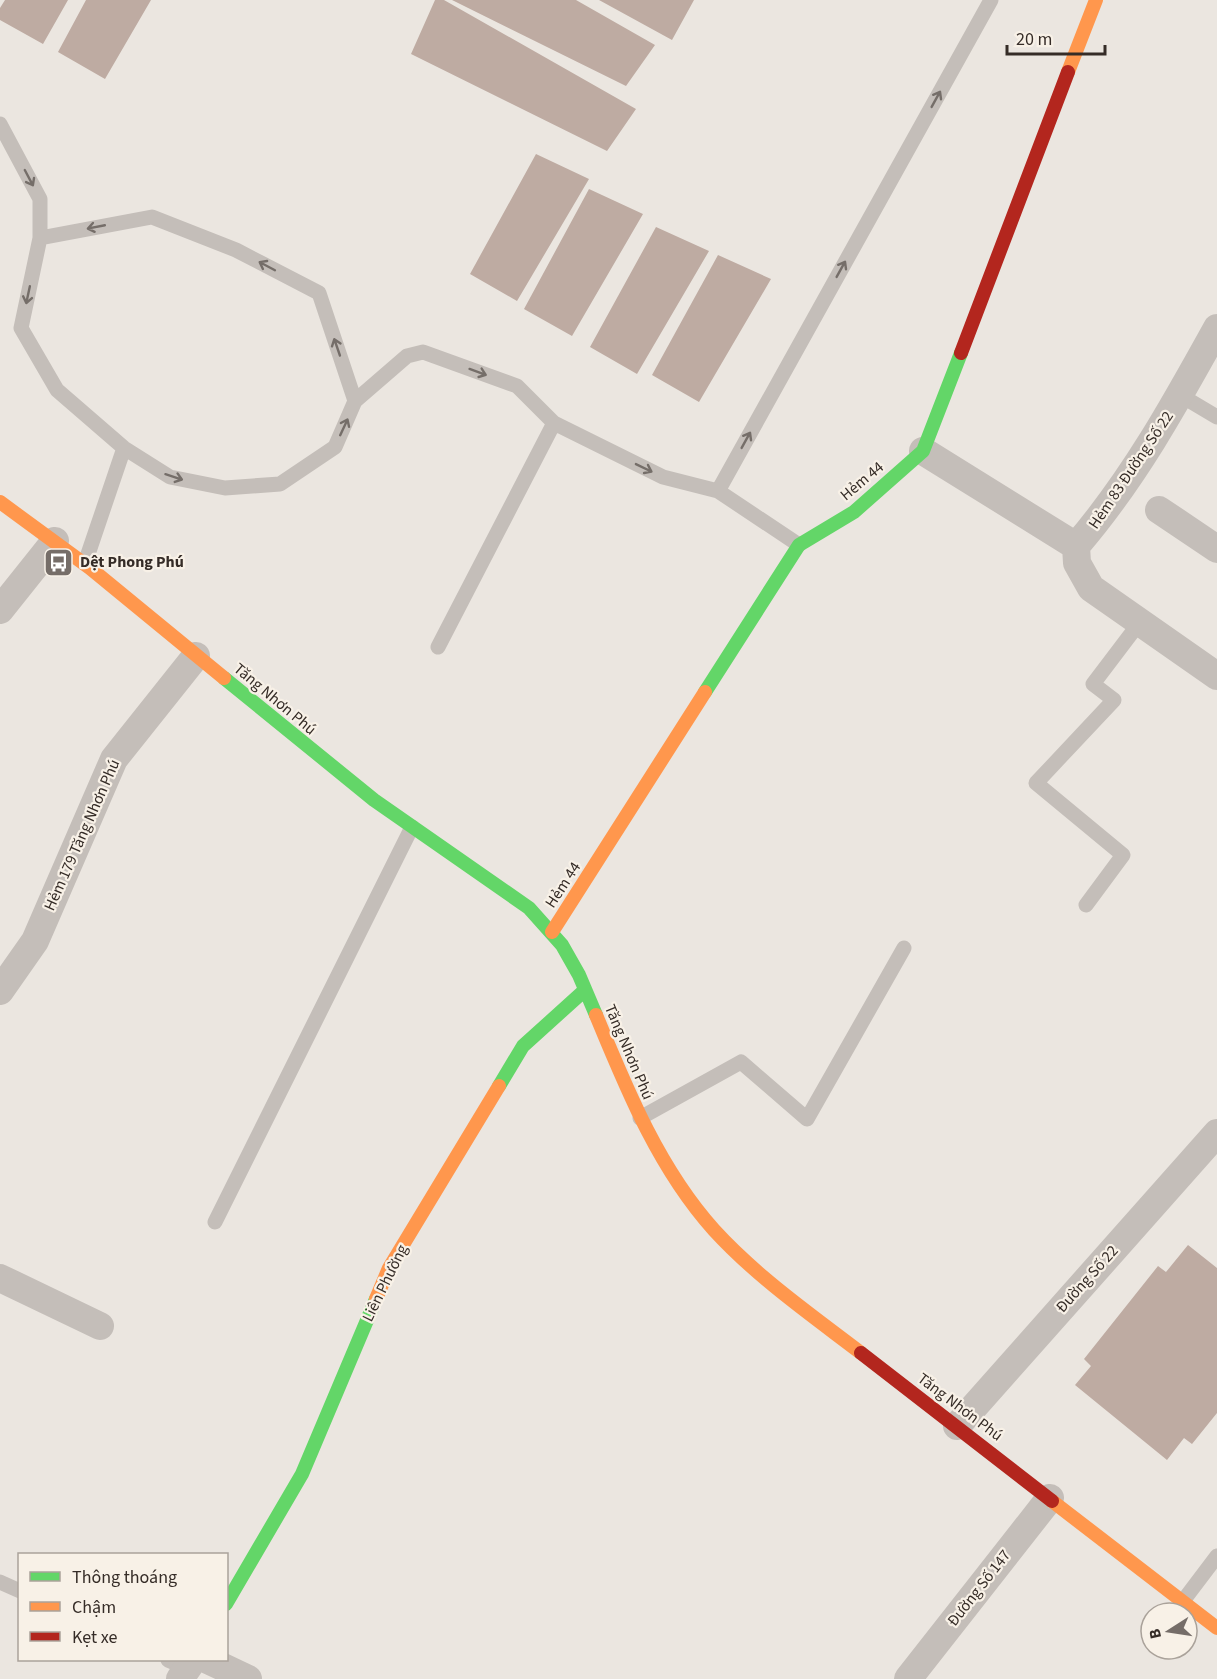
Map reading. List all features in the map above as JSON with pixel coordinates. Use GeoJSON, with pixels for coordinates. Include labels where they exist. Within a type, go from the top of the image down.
{"type":"FeatureCollection","features":[{"type":"Feature","properties":{"kind":"street","name":"Hẻm 44"},"geometry":{"type":"LineString","coordinates":[[552,932],[799,545],[854,512],[923,451],[1096,0]]}},
{"type":"Feature","properties":{"kind":"street","name":"Hẻm 83 Đường Số 22"},"geometry":{"type":"LineString","coordinates":[[1076,546],[1107,510],[1180,395],[1217,328]]}},
{"type":"Feature","properties":{"kind":"street"},"geometry":{"type":"LineString","coordinates":[[923,451],[1076,546],[1077,563],[1091,588],[1217,676]]}},
{"type":"Feature","properties":{"kind":"street","name":"Tăng Nhơn Phú"},"geometry":{"type":"LineString","coordinates":[[0,502],[85,563],[331,766],[412,827],[518,898],[552,932],[576,969],[640,1118],[672,1177],[691,1204],[739,1257],[1183,1601]]}},
{"type":"Feature","properties":{"kind":"street"},"geometry":{"type":"LineString","coordinates":[[1158,510],[1217,549]]}},
{"type":"Feature","properties":{"kind":"street"},"geometry":{"type":"LineString","coordinates":[[0,610],[55,540]]}},
{"type":"Feature","properties":{"kind":"street","name":"Hẻm 179 Tăng Nhơn Phú"},"geometry":{"type":"LineString","coordinates":[[0,991],[35,941],[114,759],[196,656]]}},
{"type":"Feature","properties":{"kind":"street","name":"Liên Phường"},"geometry":{"type":"LineString","coordinates":[[228,1601],[302,1474],[389,1268],[523,1046],[585,990]]}},
{"type":"Feature","properties":{"kind":"street","name":"Đường Số 22"},"geometry":{"type":"LineString","coordinates":[[957,1426],[1217,1133]]}},
{"type":"Feature","properties":{"kind":"street"},"geometry":{"type":"LineString","coordinates":[[0,1278],[100,1326]]}},
{"type":"Feature","properties":{"kind":"street","name":"Đường Số 147"},"geometry":{"type":"LineString","coordinates":[[908,1679],[1050,1498]]}},
{"type":"Feature","properties":{"kind":"street","name":"Tăng Nhơn Phú"},"geometry":{"type":"LineString","coordinates":[[1199,1614],[1217,1628]]}},
{"type":"Feature","properties":{"kind":"street"},"geometry":{"type":"LineString","coordinates":[[187,1665],[248,1679]]}},
{"type":"Feature","properties":{"kind":"lane"},"geometry":{"type":"LineString","coordinates":[[718,491],[991,0]]}},
{"type":"Feature","properties":{"kind":"lane"},"geometry":{"type":"LineString","coordinates":[[0,124],[40,199],[40,238],[21,328],[57,390],[124,448],[170,477],[225,488],[280,484],[335,447],[355,402],[407,356],[423,352],[517,386],[554,423],[663,477],[718,491],[799,545]]}},
{"type":"Feature","properties":{"kind":"lane"},"geometry":{"type":"LineString","coordinates":[[40,238],[152,217],[236,250],[319,293],[355,402]]}},
{"type":"Feature","properties":{"kind":"lane"},"geometry":{"type":"LineString","coordinates":[[1180,395],[1217,417]]}},
{"type":"Feature","properties":{"kind":"lane"},"geometry":{"type":"LineString","coordinates":[[438,647],[554,423]]}},
{"type":"Feature","properties":{"kind":"lane"},"geometry":{"type":"LineString","coordinates":[[85,563],[124,448]]}},
{"type":"Feature","properties":{"kind":"lane"},"geometry":{"type":"LineString","coordinates":[[1086,905],[1123,855],[1036,783],[1114,700],[1093,684],[1140,622]]}},
{"type":"Feature","properties":{"kind":"lane"},"geometry":{"type":"LineString","coordinates":[[215,1222],[412,827]]}},
{"type":"Feature","properties":{"kind":"lane"},"geometry":{"type":"LineString","coordinates":[[640,1118],[741,1062],[807,1119],[904,948]]}},
{"type":"Feature","properties":{"kind":"lane"},"geometry":{"type":"LineString","coordinates":[[1183,1601],[1217,1556]]}},
{"type":"Feature","properties":{"kind":"lane"},"geometry":{"type":"LineString","coordinates":[[0,1582],[18,1590]]}},
{"type":"Feature","properties":{"kind":"building"},"geometry":{"type":"Polygon","coordinates":[[[5,0],[68,0],[43,44],[0,20],[0,8],[5,0]]]}},
{"type":"Feature","properties":{"kind":"building"},"geometry":{"type":"Polygon","coordinates":[[[86,0],[151,0],[105,79],[58,52],[86,0]]]}},
{"type":"Feature","properties":{"kind":"building"},"geometry":{"type":"Polygon","coordinates":[[[435,0],[444,0],[636,109],[607,151],[411,54],[435,0]]]}},
{"type":"Feature","properties":{"kind":"building"},"geometry":{"type":"Polygon","coordinates":[[[452,0],[576,0],[655,45],[626,86],[452,0]]]}},
{"type":"Feature","properties":{"kind":"building"},"geometry":{"type":"Polygon","coordinates":[[[599,0],[694,0],[672,40],[599,0]]]}},
{"type":"Feature","properties":{"kind":"building"},"geometry":{"type":"Polygon","coordinates":[[[536,154],[589,179],[517,301],[470,274],[536,154]]]}},
{"type":"Feature","properties":{"kind":"building"},"geometry":{"type":"Polygon","coordinates":[[[589,189],[643,214],[572,336],[524,309],[589,189]]]}},
{"type":"Feature","properties":{"kind":"building"},"geometry":{"type":"Polygon","coordinates":[[[656,227],[709,251],[637,374],[590,347],[656,227]]]}},
{"type":"Feature","properties":{"kind":"building"},"geometry":{"type":"Polygon","coordinates":[[[718,255],[771,279],[699,402],[652,375],[718,255]]]}},
{"type":"Feature","properties":{"kind":"building"},"geometry":{"type":"Polygon","coordinates":[[[1188,1245],[1217,1268],[1217,1413],[1192,1444],[1184,1438],[1167,1460],[1075,1385],[1091,1366],[1084,1359],[1158,1266],[1166,1272],[1188,1245]]]}},
{"type":"Feature","properties":{"kind":"traffic: fast"},"geometry":{"type":"LineString","coordinates":[[705,692],[799,545],[854,512],[923,451],[961,353]]}},
{"type":"Feature","properties":{"kind":"traffic: fast"},"geometry":{"type":"LineString","coordinates":[[224,678],[374,800],[529,908],[562,945],[579,975],[596,1015]]}},
{"type":"Feature","properties":{"kind":"traffic: fast"},"geometry":{"type":"LineString","coordinates":[[499,1086],[523,1046],[585,990]]}},
{"type":"Feature","properties":{"kind":"traffic: fast"},"geometry":{"type":"LineString","coordinates":[[228,1601],[302,1474],[376,1299]]}},
{"type":"Feature","properties":{"kind":"traffic: slow"},"geometry":{"type":"LineString","coordinates":[[1068,72],[1096,0]]}},
{"type":"Feature","properties":{"kind":"traffic: slow"},"geometry":{"type":"LineString","coordinates":[[0,502],[90,568],[224,678]]}},
{"type":"Feature","properties":{"kind":"traffic: slow"},"geometry":{"type":"LineString","coordinates":[[552,932],[705,692]]}},
{"type":"Feature","properties":{"kind":"traffic: slow"},"geometry":{"type":"LineString","coordinates":[[596,1015],[646,1128],[694,1206],[748,1264],[861,1353]]}},
{"type":"Feature","properties":{"kind":"traffic: slow"},"geometry":{"type":"LineString","coordinates":[[376,1299],[389,1268],[499,1086]]}},
{"type":"Feature","properties":{"kind":"traffic: slow"},"geometry":{"type":"LineString","coordinates":[[1052,1501],[1217,1628]]}},
{"type":"Feature","properties":{"kind":"traffic: jam"},"geometry":{"type":"LineString","coordinates":[[961,353],[1068,72]]}},
{"type":"Feature","properties":{"kind":"traffic: jam"},"geometry":{"type":"LineString","coordinates":[[861,1353],[1052,1501]]}},
{"type":"Feature","properties":{"kind":"place","name":"Dệt Phong Phú"},"geometry":{"type":"Point","coordinates":[59,562]}}]}
